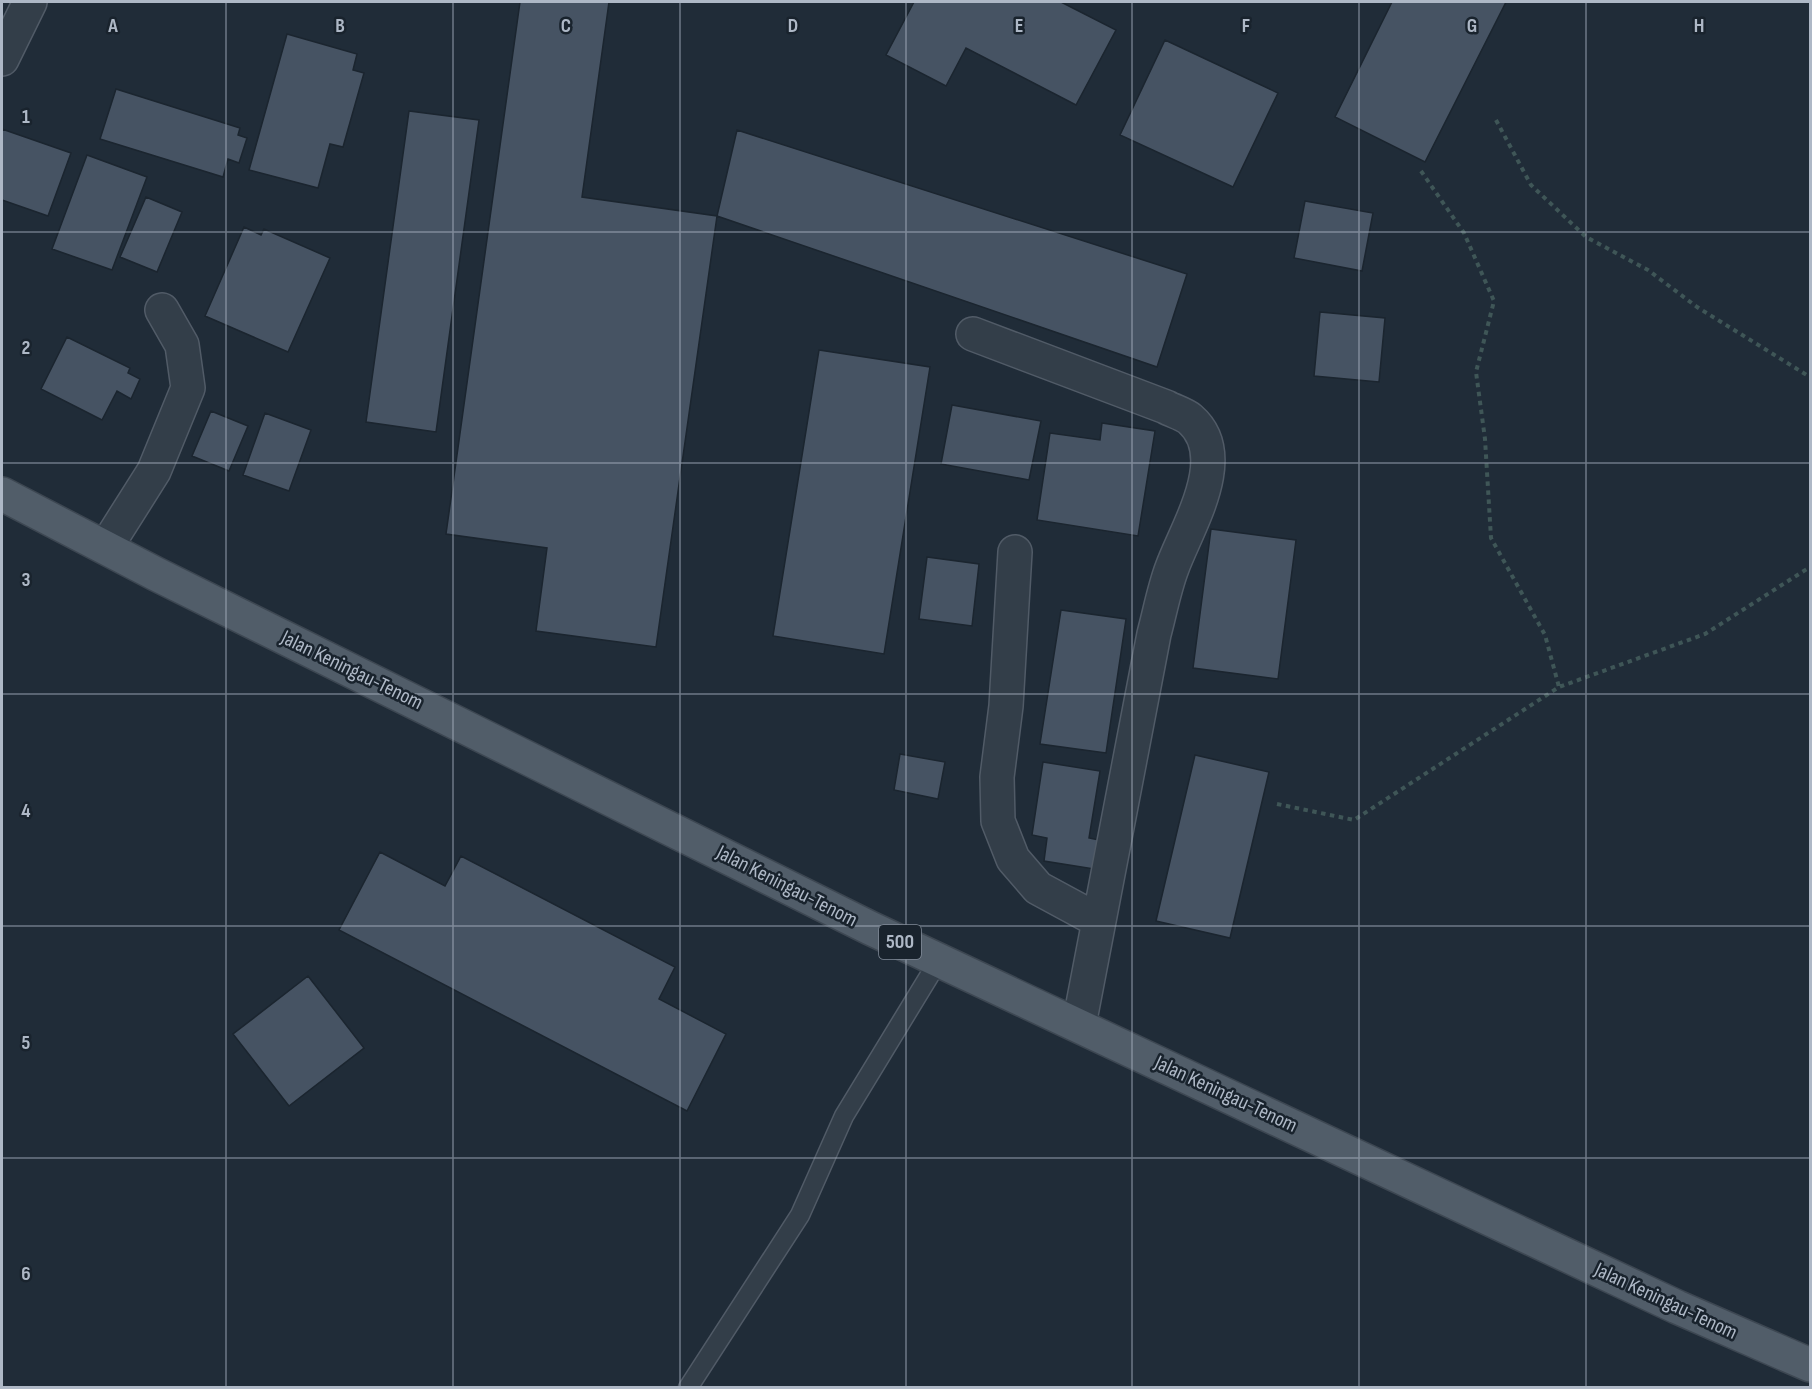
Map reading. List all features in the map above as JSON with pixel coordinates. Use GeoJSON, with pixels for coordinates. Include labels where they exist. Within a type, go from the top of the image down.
{"type":"FeatureCollection","features":[{"type":"Feature","properties":{"kind":"main road","name":"Jalan Keningau-Tenom"},"geometry":{"type":"LineString","coordinates":[[2,494],[156,574],[939,960],[1677,1307],[1810,1365]]}},
{"type":"Feature","properties":{"kind":"street"},"geometry":{"type":"LineString","coordinates":[[2,59],[30,2]]}},
{"type":"Feature","properties":{"kind":"street"},"geometry":{"type":"LineString","coordinates":[[106,547],[154,471],[188,388],[182,345],[162,310]]}},
{"type":"Feature","properties":{"kind":"street"},"geometry":{"type":"LineString","coordinates":[[973,334],[1166,407],[1189,419],[1201,431],[1210,465],[1171,570],[1154,634],[1079,1025]]}},
{"type":"Feature","properties":{"kind":"street"},"geometry":{"type":"LineString","coordinates":[[1015,552],[1006,706],[997,777],[998,821],[1013,859],[1038,888],[1099,921]]}},
{"type":"Feature","properties":{"kind":"lane"},"geometry":{"type":"LineString","coordinates":[[688,1388],[800,1215],[844,1116],[939,960]]}},
{"type":"Feature","properties":{"kind":"path"},"geometry":{"type":"LineString","coordinates":[[1496,120],[1531,185],[1586,237],[1648,270],[1697,307],[1810,377]]}},
{"type":"Feature","properties":{"kind":"path"},"geometry":{"type":"LineString","coordinates":[[1421,171],[1464,233],[1494,301],[1476,372],[1485,440],[1491,538],[1545,635],[1559,687]]}},
{"type":"Feature","properties":{"kind":"path"},"geometry":{"type":"LineString","coordinates":[[1277,804],[1354,820],[1559,687],[1705,634],[1810,567]]}},
{"type":"Feature","properties":{"kind":"building"},"geometry":{"type":"Polygon","coordinates":[[[520,2],[609,2],[582,197],[717,216],[656,647],[536,631],[547,548],[446,534],[520,2]]]}},
{"type":"Feature","properties":{"kind":"building"},"geometry":{"type":"Polygon","coordinates":[[[914,2],[1061,2],[1116,30],[1076,105],[966,48],[946,86],[886,55],[914,2]]]}},
{"type":"Feature","properties":{"kind":"building"},"geometry":{"type":"Polygon","coordinates":[[[1392,2],[1506,2],[1425,162],[1335,117],[1392,2]]]}},
{"type":"Feature","properties":{"kind":"building"},"geometry":{"type":"Polygon","coordinates":[[[287,34],[357,54],[353,70],[364,73],[343,147],[330,144],[318,188],[249,170],[287,34]]]}},
{"type":"Feature","properties":{"kind":"building"},"geometry":{"type":"Polygon","coordinates":[[[1165,40],[1278,93],[1233,187],[1120,135],[1165,40]]]}},
{"type":"Feature","properties":{"kind":"building"},"geometry":{"type":"Polygon","coordinates":[[[116,89],[240,128],[238,135],[247,138],[239,163],[228,159],[223,177],[100,139],[116,89]]]}},
{"type":"Feature","properties":{"kind":"building"},"geometry":{"type":"Polygon","coordinates":[[[409,111],[479,120],[436,432],[366,422],[409,111]]]}},
{"type":"Feature","properties":{"kind":"building"},"geometry":{"type":"Polygon","coordinates":[[[2,129],[71,153],[48,216],[2,200],[2,129]]]}},
{"type":"Feature","properties":{"kind":"building"},"geometry":{"type":"Polygon","coordinates":[[[737,130],[1187,274],[1157,367],[717,216],[737,130]]]}},
{"type":"Feature","properties":{"kind":"building"},"geometry":{"type":"Polygon","coordinates":[[[87,155],[147,177],[112,270],[52,249],[87,155]]]}},
{"type":"Feature","properties":{"kind":"building"},"geometry":{"type":"Polygon","coordinates":[[[146,197],[182,212],[157,272],[120,257],[146,197]]]}},
{"type":"Feature","properties":{"kind":"building"},"geometry":{"type":"Polygon","coordinates":[[[1305,201],[1373,213],[1362,271],[1294,258],[1305,201]]]}},
{"type":"Feature","properties":{"kind":"building"},"geometry":{"type":"Polygon","coordinates":[[[244,227],[261,235],[264,229],[330,258],[288,352],[205,316],[244,227]]]}},
{"type":"Feature","properties":{"kind":"building"},"geometry":{"type":"Polygon","coordinates":[[[1320,312],[1385,318],[1379,382],[1314,376],[1320,312]]]}},
{"type":"Feature","properties":{"kind":"building"},"geometry":{"type":"Polygon","coordinates":[[[67,337],[130,368],[128,373],[140,379],[131,399],[117,391],[102,420],[41,389],[67,337]]]}},
{"type":"Feature","properties":{"kind":"building"},"geometry":{"type":"Polygon","coordinates":[[[819,350],[930,367],[884,654],[773,636],[819,350]]]}},
{"type":"Feature","properties":{"kind":"building"},"geometry":{"type":"Polygon","coordinates":[[[952,405],[1041,421],[1029,480],[941,464],[952,405]]]}},
{"type":"Feature","properties":{"kind":"building"},"geometry":{"type":"Polygon","coordinates":[[[211,411],[248,426],[229,471],[192,456],[211,411]]]}},
{"type":"Feature","properties":{"kind":"building"},"geometry":{"type":"Polygon","coordinates":[[[265,413],[311,430],[289,491],[243,475],[265,413]]]}},
{"type":"Feature","properties":{"kind":"building"},"geometry":{"type":"Polygon","coordinates":[[[1102,423],[1155,431],[1138,536],[1037,520],[1050,433],[1100,440],[1102,423]]]}},
{"type":"Feature","properties":{"kind":"building"},"geometry":{"type":"Polygon","coordinates":[[[1211,529],[1296,540],[1278,679],[1193,668],[1211,529]]]}},
{"type":"Feature","properties":{"kind":"building"},"geometry":{"type":"Polygon","coordinates":[[[927,557],[979,564],[972,626],[919,619],[927,557]]]}},
{"type":"Feature","properties":{"kind":"building"},"geometry":{"type":"Polygon","coordinates":[[[1061,610],[1126,619],[1106,753],[1040,744],[1061,610]]]}},
{"type":"Feature","properties":{"kind":"building"},"geometry":{"type":"Polygon","coordinates":[[[900,754],[945,762],[938,799],[894,790],[900,754]]]}},
{"type":"Feature","properties":{"kind":"building"},"geometry":{"type":"Polygon","coordinates":[[[1195,755],[1269,772],[1230,938],[1156,921],[1195,755]]]}},
{"type":"Feature","properties":{"kind":"building"},"geometry":{"type":"Polygon","coordinates":[[[1043,762],[1100,771],[1089,838],[1099,840],[1094,869],[1044,861],[1047,838],[1032,835],[1043,762]]]}},
{"type":"Feature","properties":{"kind":"building"},"geometry":{"type":"Polygon","coordinates":[[[380,852],[445,886],[461,856],[675,967],[659,999],[726,1034],[687,1111],[339,930],[380,852]]]}},
{"type":"Feature","properties":{"kind":"building"},"geometry":{"type":"Polygon","coordinates":[[[308,976],[364,1048],[289,1106],[233,1034],[308,976]]]}}]}
